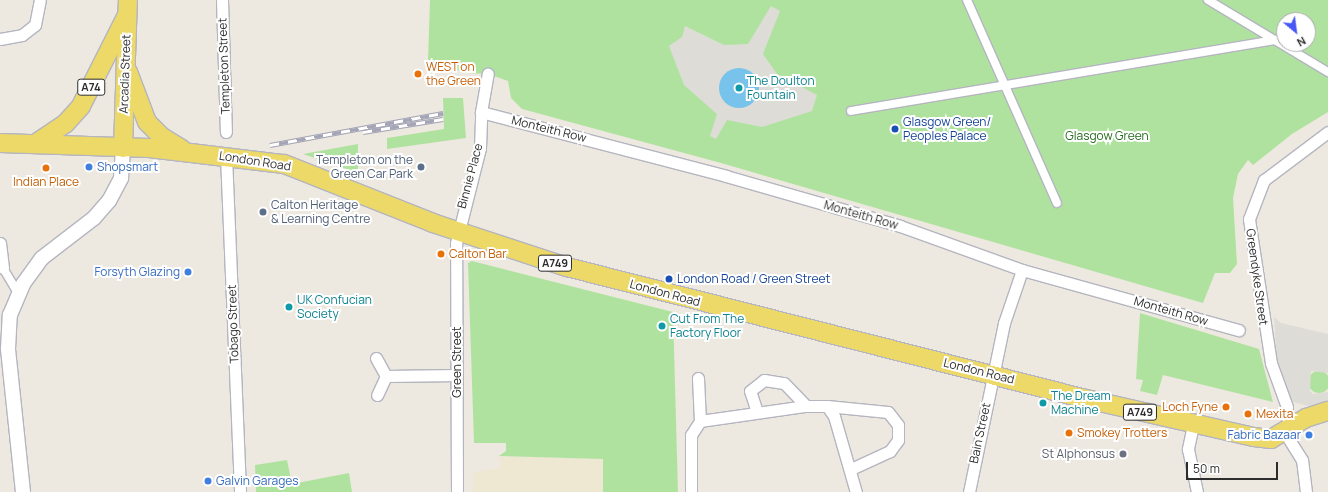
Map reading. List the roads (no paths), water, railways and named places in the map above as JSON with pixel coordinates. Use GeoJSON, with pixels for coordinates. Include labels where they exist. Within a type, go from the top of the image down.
{"type":"FeatureCollection","features":[{"type":"Feature","properties":{"kind":"main road","name":"Arcadia Street"},"geometry":{"type":"LineString","coordinates":[[124,148],[124,58],[128,7]]}},
{"type":"Feature","properties":{"kind":"main road","name":"A74"},"geometry":{"type":"LineString","coordinates":[[35,144],[65,124],[81,106],[128,7]]}},
{"type":"Feature","properties":{"kind":"main road","name":"A74"},"geometry":{"type":"LineString","coordinates":[[124,58],[147,122],[162,137],[188,152]]}},
{"type":"Feature","properties":{"kind":"main road","name":"London Road"},"geometry":{"type":"LineString","coordinates":[[0,143],[188,152],[226,156],[296,168],[457,231],[567,267],[694,302],[992,373],[1193,425],[1266,439],[1328,411]]}},
{"type":"Feature","properties":{"kind":"street"},"geometry":{"type":"LineString","coordinates":[[0,39],[22,35],[36,25],[40,0]]}},
{"type":"Feature","properties":{"kind":"street","name":"Templeton Street"},"geometry":{"type":"LineString","coordinates":[[222,0],[226,132]]}},
{"type":"Feature","properties":{"kind":"street"},"geometry":{"type":"LineString","coordinates":[[967,0],[1057,203]]}},
{"type":"Feature","properties":{"kind":"street"},"geometry":{"type":"LineString","coordinates":[[1208,0],[1276,39]]}},
{"type":"Feature","properties":{"kind":"street"},"geometry":{"type":"LineString","coordinates":[[851,111],[1006,87],[1276,40]]}},
{"type":"Feature","properties":{"kind":"street"},"geometry":{"type":"LineString","coordinates":[[1296,52],[1328,72]]}},
{"type":"Feature","properties":{"kind":"street","name":"Binnie Place"},"geometry":{"type":"LineString","coordinates":[[457,231],[480,148],[481,112],[488,74]]}},
{"type":"Feature","properties":{"kind":"street","name":"Monteith Row"},"geometry":{"type":"LineString","coordinates":[[481,112],[544,126],[900,226],[1022,270],[1239,330]]}},
{"type":"Feature","properties":{"kind":"street","name":"Greendyke Street"},"geometry":{"type":"LineString","coordinates":[[1306,492],[1302,460],[1289,439],[1287,407],[1271,363],[1249,219],[1264,180],[1328,132]]}},
{"type":"Feature","properties":{"kind":"street"},"geometry":{"type":"LineString","coordinates":[[23,492],[8,348],[10,315],[18,294],[42,258],[94,218],[109,201],[121,178],[124,148]]}},
{"type":"Feature","properties":{"kind":"street","name":"Tobago Street"},"geometry":{"type":"LineString","coordinates":[[226,156],[240,492]]}},
{"type":"Feature","properties":{"kind":"street","name":"Green Street"},"geometry":{"type":"LineString","coordinates":[[457,231],[457,492]]}},
{"type":"Feature","properties":{"kind":"street"},"geometry":{"type":"LineString","coordinates":[[0,243],[2,268],[18,294]]}},
{"type":"Feature","properties":{"kind":"street","name":"Bain Street"},"geometry":{"type":"LineString","coordinates":[[969,492],[992,373],[1022,270]]}},
{"type":"Feature","properties":{"kind":"street"},"geometry":{"type":"LineString","coordinates":[[376,358],[386,376]]}},
{"type":"Feature","properties":{"kind":"street"},"geometry":{"type":"LineString","coordinates":[[386,376],[457,375]]}},
{"type":"Feature","properties":{"kind":"street"},"geometry":{"type":"LineString","coordinates":[[378,395],[386,376]]}},
{"type":"Feature","properties":{"kind":"street"},"geometry":{"type":"LineString","coordinates":[[691,492],[691,435],[700,421],[698,378]]}},
{"type":"Feature","properties":{"kind":"street"},"geometry":{"type":"LineString","coordinates":[[757,412],[750,391],[764,380],[784,383],[806,406]]}},
{"type":"Feature","properties":{"kind":"street"},"geometry":{"type":"LineString","coordinates":[[700,421],[806,406],[827,406],[888,412],[898,425],[898,440],[890,451],[851,469]]}},
{"type":"Feature","properties":{"kind":"street"},"geometry":{"type":"LineString","coordinates":[[827,406],[851,469],[856,492]]}},
{"type":"Feature","properties":{"kind":"street"},"geometry":{"type":"LineString","coordinates":[[1193,425],[1188,449],[1197,492]]}},
{"type":"Feature","properties":{"kind":"water","name":"The Doulton Fountain"},"geometry":{"type":"Polygon","coordinates":[[[739,68],[753,74],[759,88],[753,102],[739,108],[725,102],[719,88],[725,74],[739,68]]]}},
{"type":"Feature","properties":{"kind":"railway"},"geometry":{"type":"LineString","coordinates":[[270,145],[443,113]]}},
{"type":"Feature","properties":{"kind":"railway"},"geometry":{"type":"LineString","coordinates":[[363,132],[443,119]]}},
{"type":"Feature","properties":{"kind":"place","name":"WEST on the Green"},"geometry":{"type":"Point","coordinates":[418,74]}},
{"type":"Feature","properties":{"kind":"place","name":"The Doulton Fountain"},"geometry":{"type":"Point","coordinates":[739,88]}},
{"type":"Feature","properties":{"kind":"place","name":"Glasgow Green/ Peoples Palace"},"geometry":{"type":"Point","coordinates":[895,129]}},
{"type":"Feature","properties":{"kind":"place","name":"Shopsmart"},"geometry":{"type":"Point","coordinates":[89,167]}},
{"type":"Feature","properties":{"kind":"place","name":"Templeton on the Green Car Park"},"geometry":{"type":"Point","coordinates":[421,167]}},
{"type":"Feature","properties":{"kind":"place","name":"Indian Place"},"geometry":{"type":"Point","coordinates":[46,168]}},
{"type":"Feature","properties":{"kind":"place","name":"Calton Heritage & Learning Centre"},"geometry":{"type":"Point","coordinates":[263,212]}},
{"type":"Feature","properties":{"kind":"place","name":"Calton Bar"},"geometry":{"type":"Point","coordinates":[441,254]}},
{"type":"Feature","properties":{"kind":"place","name":"Forsyth Glazing"},"geometry":{"type":"Point","coordinates":[188,272]}},
{"type":"Feature","properties":{"kind":"place","name":"London Road / Green Street"},"geometry":{"type":"Point","coordinates":[669,279]}},
{"type":"Feature","properties":{"kind":"place","name":"UK Confucian Society"},"geometry":{"type":"Point","coordinates":[289,307]}},
{"type":"Feature","properties":{"kind":"place","name":"Cut From The Factory Floor"},"geometry":{"type":"Point","coordinates":[662,326]}},
{"type":"Feature","properties":{"kind":"place","name":"The Dream Machine"},"geometry":{"type":"Point","coordinates":[1043,403]}},
{"type":"Feature","properties":{"kind":"place","name":"Loch Fyne"},"geometry":{"type":"Point","coordinates":[1226,407]}},
{"type":"Feature","properties":{"kind":"place","name":"Mexita"},"geometry":{"type":"Point","coordinates":[1248,414]}},
{"type":"Feature","properties":{"kind":"place","name":"Smokey Trotters"},"geometry":{"type":"Point","coordinates":[1069,433]}},
{"type":"Feature","properties":{"kind":"place","name":"Fabric Bazaar"},"geometry":{"type":"Point","coordinates":[1309,435]}},
{"type":"Feature","properties":{"kind":"place","name":"St Alphonsus"},"geometry":{"type":"Point","coordinates":[1123,454]}},
{"type":"Feature","properties":{"kind":"place","name":"Galvin Garages"},"geometry":{"type":"Point","coordinates":[208,481]}},
{"type":"Feature","properties":{"kind":"park label","name":"Glasgow Green"},"geometry":{"type":"Point","coordinates":[1107,136]}}]}
